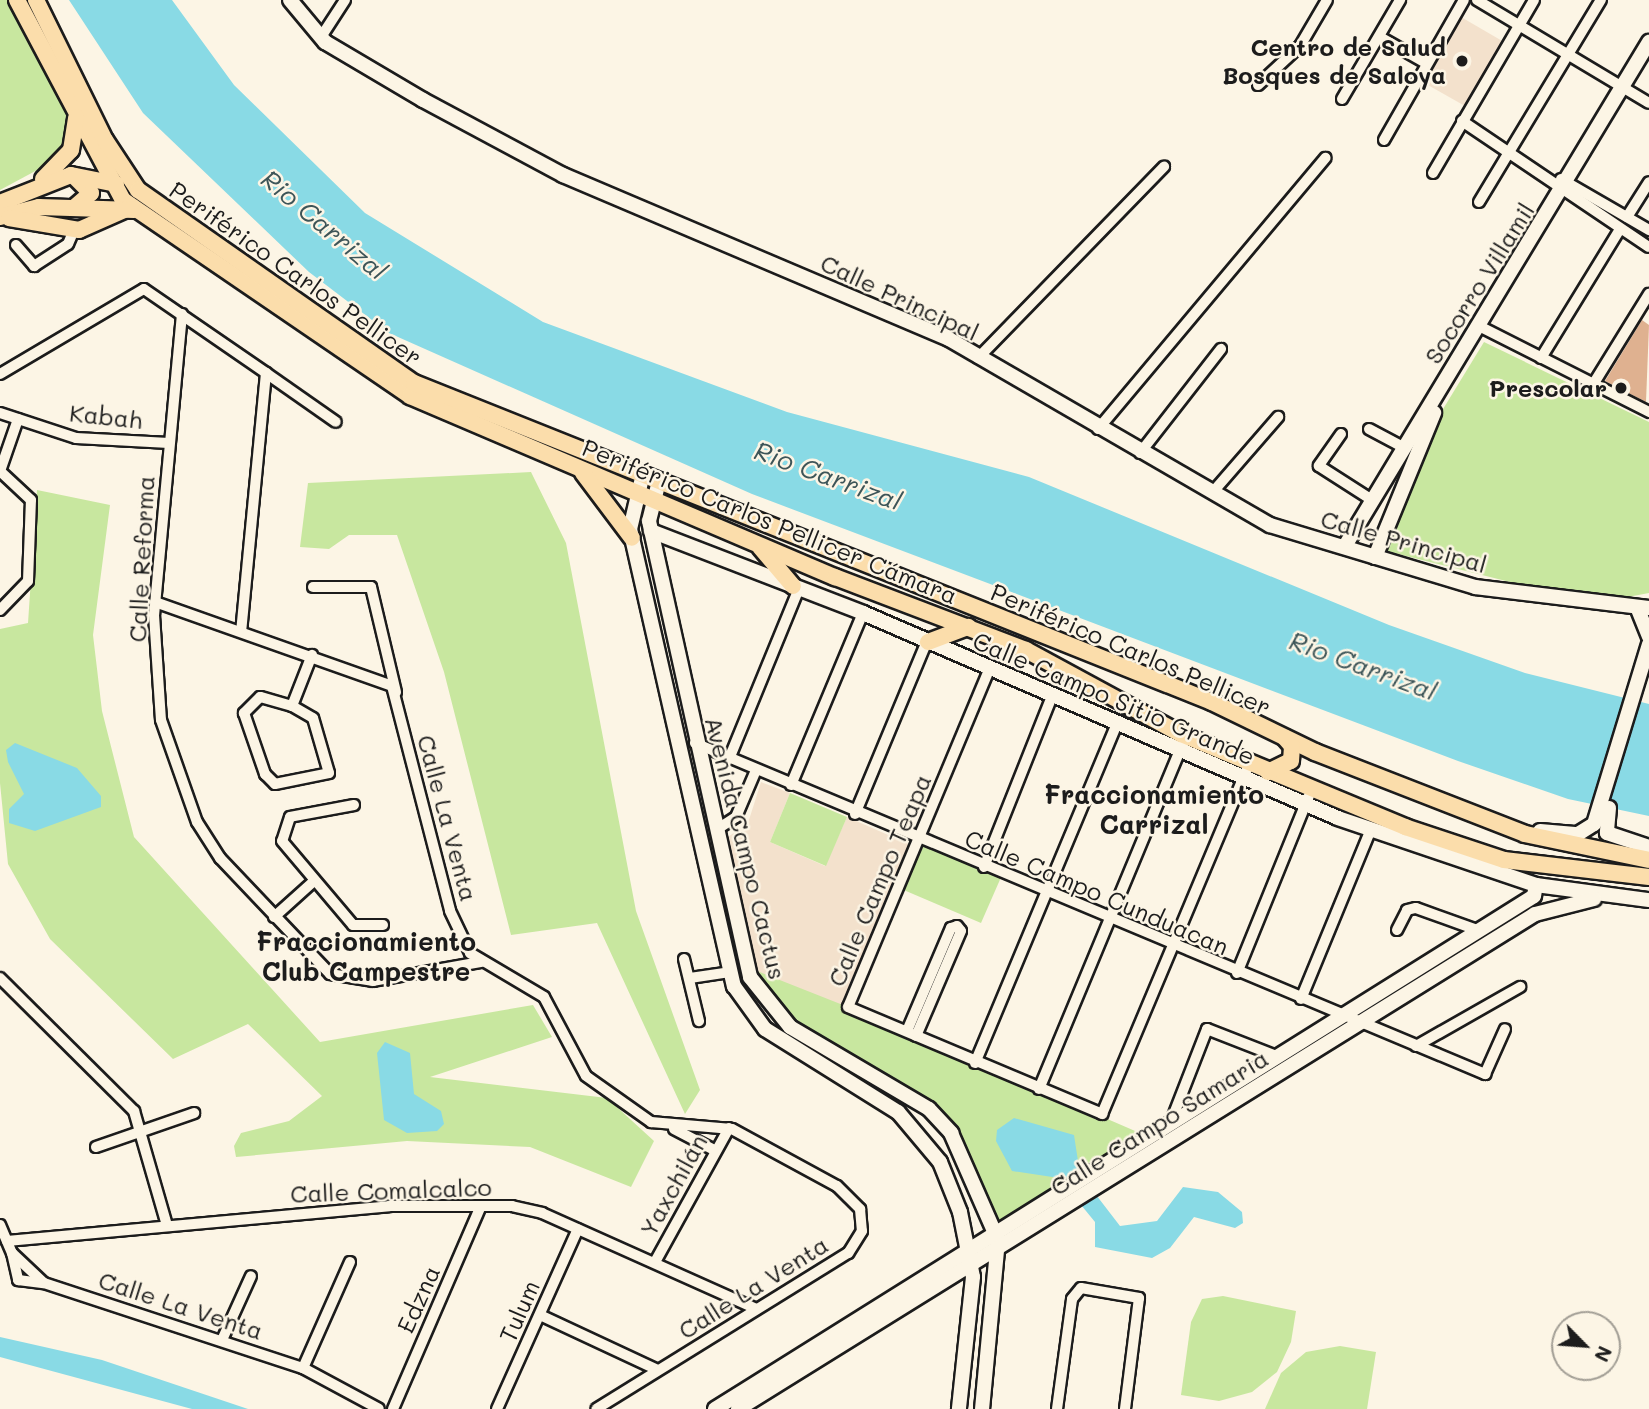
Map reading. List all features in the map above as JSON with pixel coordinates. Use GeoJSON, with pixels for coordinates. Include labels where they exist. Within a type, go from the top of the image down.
{"type":"FeatureCollection","features":[{"type":"Feature","properties":{"kind":"main road","name":"Periférico Carlos Pellicer Cámara"},"geometry":{"type":"LineString","coordinates":[[17,0],[76,116],[122,197],[410,397],[573,464],[640,486]]}},
{"type":"Feature","properties":{"kind":"main road","name":"Periférico Carlos Pellicer"},"geometry":{"type":"LineString","coordinates":[[36,0],[122,197],[158,206],[393,372],[640,486],[1212,702],[1315,752],[1504,826],[1554,843],[1649,860]]}},
{"type":"Feature","properties":{"kind":"main road"},"geometry":{"type":"LineString","coordinates":[[35,185],[71,150],[76,116]]}},
{"type":"Feature","properties":{"kind":"main road"},"geometry":{"type":"LineString","coordinates":[[0,203],[35,185],[71,175],[122,197]]}},
{"type":"Feature","properties":{"kind":"main road"},"geometry":{"type":"LineString","coordinates":[[71,175],[91,193],[74,208]]}},
{"type":"Feature","properties":{"kind":"main road"},"geometry":{"type":"LineString","coordinates":[[0,218],[26,209],[74,208],[122,197]]}},
{"type":"Feature","properties":{"kind":"main road"},"geometry":{"type":"LineString","coordinates":[[0,218],[74,230],[122,197]]}},
{"type":"Feature","properties":{"kind":"main road"},"geometry":{"type":"LineString","coordinates":[[573,464],[600,490],[632,538]]}},
{"type":"Feature","properties":{"kind":"main road","name":"Periférico Carlos Pellicer Cámara"},"geometry":{"type":"LineString","coordinates":[[655,492],[756,542],[1026,650],[1186,736],[1245,771],[1268,772],[1308,795],[1504,860],[1649,877]]}},
{"type":"Feature","properties":{"kind":"main road"},"geometry":{"type":"LineString","coordinates":[[756,542],[796,587]]}},
{"type":"Feature","properties":{"kind":"main road"},"geometry":{"type":"LineString","coordinates":[[928,642],[968,627]]}},
{"type":"Feature","properties":{"kind":"main road"},"geometry":{"type":"LineString","coordinates":[[1268,772],[1291,761],[1292,746],[1284,738]]}},
{"type":"Feature","properties":{"kind":"main road"},"geometry":{"type":"LineString","coordinates":[[1308,795],[1296,769],[1301,756],[1315,752]]}},
{"type":"Feature","properties":{"kind":"street","name":"Calle Principal"},"geometry":{"type":"LineString","coordinates":[[290,0],[321,37],[563,175],[949,339],[1098,429],[1270,525],[1475,587],[1645,604]]}},
{"type":"Feature","properties":{"kind":"street"},"geometry":{"type":"LineString","coordinates":[[321,37],[345,0]]}},
{"type":"Feature","properties":{"kind":"street"},"geometry":{"type":"LineString","coordinates":[[1258,85],[1300,46],[1327,0]]}},
{"type":"Feature","properties":{"kind":"street"},"geometry":{"type":"LineString","coordinates":[[1342,99],[1400,0]]}},
{"type":"Feature","properties":{"kind":"street"},"geometry":{"type":"LineString","coordinates":[[1384,140],[1464,0]]}},
{"type":"Feature","properties":{"kind":"street"},"geometry":{"type":"LineString","coordinates":[[1477,0],[1649,103]]}},
{"type":"Feature","properties":{"kind":"street"},"geometry":{"type":"LineString","coordinates":[[1433,173],[1534,0]]}},
{"type":"Feature","properties":{"kind":"street"},"geometry":{"type":"LineString","coordinates":[[1479,202],[1601,0]]}},
{"type":"Feature","properties":{"kind":"street"},"geometry":{"type":"LineString","coordinates":[[1380,37],[1426,63]]}},
{"type":"Feature","properties":{"kind":"street","name":"Socorro Villamil"},"geometry":{"type":"LineString","coordinates":[[1627,90],[1649,42]]}},
{"type":"Feature","properties":{"kind":"street","name":"Socorro Villamil"},"geometry":{"type":"LineString","coordinates":[[1375,557],[1433,415],[1565,186],[1649,61]]}},
{"type":"Feature","properties":{"kind":"street"},"geometry":{"type":"LineString","coordinates":[[1462,121],[1512,149],[1620,229],[1649,247]]}},
{"type":"Feature","properties":{"kind":"street"},"geometry":{"type":"LineString","coordinates":[[1098,429],[1325,158]]}},
{"type":"Feature","properties":{"kind":"street"},"geometry":{"type":"LineString","coordinates":[[978,358],[1164,167]]}},
{"type":"Feature","properties":{"kind":"street"},"geometry":{"type":"LineString","coordinates":[[1627,217],[1649,182]]}},
{"type":"Feature","properties":{"kind":"street"},"geometry":{"type":"LineString","coordinates":[[1565,186],[1649,230]]}},
{"type":"Feature","properties":{"kind":"street"},"geometry":{"type":"LineString","coordinates":[[1541,358],[1620,229]]}},
{"type":"Feature","properties":{"kind":"street"},"geometry":{"type":"LineString","coordinates":[[16,245],[33,266],[68,244],[74,230]]}},
{"type":"Feature","properties":{"kind":"street"},"geometry":{"type":"LineString","coordinates":[[0,374],[142,289],[336,422]]}},
{"type":"Feature","properties":{"kind":"street"},"geometry":{"type":"LineString","coordinates":[[1594,383],[1649,294]]}},
{"type":"Feature","properties":{"kind":"street","name":"Calle Reforma"},"geometry":{"type":"LineString","coordinates":[[182,314],[155,602],[161,720],[194,814],[220,858],[319,966],[343,979],[373,981],[481,962]]}},
{"type":"Feature","properties":{"kind":"street"},"geometry":{"type":"LineString","coordinates":[[1483,328],[1648,408]]}},
{"type":"Feature","properties":{"kind":"street","name":"Socorro Villamil"},"geometry":{"type":"LineString","coordinates":[[1345,546],[1483,328]]}},
{"type":"Feature","properties":{"kind":"street"},"geometry":{"type":"LineString","coordinates":[[1140,453],[1222,349]]}},
{"type":"Feature","properties":{"kind":"street"},"geometry":{"type":"LineString","coordinates":[[241,631],[269,382],[263,371]]}},
{"type":"Feature","properties":{"kind":"street","name":"Kabah"},"geometry":{"type":"LineString","coordinates":[[0,414],[76,438],[169,443]]}},
{"type":"Feature","properties":{"kind":"street"},"geometry":{"type":"LineString","coordinates":[[1212,493],[1278,417]]}},
{"type":"Feature","properties":{"kind":"street"},"geometry":{"type":"LineString","coordinates":[[0,610],[28,581],[31,500],[0,471],[18,419]]}},
{"type":"Feature","properties":{"kind":"street"},"geometry":{"type":"LineString","coordinates":[[1369,429],[1404,449]]}},
{"type":"Feature","properties":{"kind":"street"},"geometry":{"type":"LineString","coordinates":[[1341,434],[1319,466],[1373,500]]}},
{"type":"Feature","properties":{"kind":"street"},"geometry":{"type":"LineString","coordinates":[[640,486],[629,519],[632,538],[730,972],[737,992],[765,1029],[898,1112],[921,1134],[954,1194],[969,1258],[973,1302],[959,1409]]}},
{"type":"Feature","properties":{"kind":"street","name":"Avenida Campo Cactus"},"geometry":{"type":"LineString","coordinates":[[655,492],[651,531],[695,743],[759,995],[800,1034],[941,1119],[998,1240]]}},
{"type":"Feature","properties":{"kind":"street","name":"Calle Campo Sitio Grande"},"geometry":{"type":"LineString","coordinates":[[651,531],[863,613],[1179,752],[1245,771],[1308,795],[1371,829],[1536,885],[1649,900]]}},
{"type":"Feature","properties":{"kind":"street","name":"Calle La Venta"},"geometry":{"type":"LineString","coordinates":[[313,587],[370,587],[450,911],[462,942],[481,962],[544,997],[590,1080],[651,1122],[672,1128],[729,1128],[837,1186],[863,1215],[850,1251],[596,1409]]}},
{"type":"Feature","properties":{"kind":"street"},"geometry":{"type":"LineString","coordinates":[[729,759],[796,587]]}},
{"type":"Feature","properties":{"kind":"street"},"geometry":{"type":"LineString","coordinates":[[155,602],[312,655],[396,692]]}},
{"type":"Feature","properties":{"kind":"street"},"geometry":{"type":"LineString","coordinates":[[1600,821],[1649,643],[1645,604]]}},
{"type":"Feature","properties":{"kind":"street"},"geometry":{"type":"LineString","coordinates":[[791,785],[863,613]]}},
{"type":"Feature","properties":{"kind":"street"},"geometry":{"type":"LineString","coordinates":[[855,814],[928,642]]}},
{"type":"Feature","properties":{"kind":"street"},"geometry":{"type":"LineString","coordinates":[[292,706],[312,655]]}},
{"type":"Feature","properties":{"kind":"street"},"geometry":{"type":"LineString","coordinates":[[1504,826],[1578,834],[1600,821],[1649,668]]}},
{"type":"Feature","properties":{"kind":"street","name":"Calle Campo Teapa"},"geometry":{"type":"LineString","coordinates":[[989,670],[848,1007],[975,1063],[1102,1114],[1171,946]]}},
{"type":"Feature","properties":{"kind":"street"},"geometry":{"type":"LineString","coordinates":[[984,867],[1052,696]]}},
{"type":"Feature","properties":{"kind":"street"},"geometry":{"type":"LineString","coordinates":[[260,697],[292,706],[313,718],[329,773],[275,784],[265,774],[244,713],[260,697]]}},
{"type":"Feature","properties":{"kind":"street"},"geometry":{"type":"LineString","coordinates":[[975,1063],[1117,724]]}},
{"type":"Feature","properties":{"kind":"street"},"geometry":{"type":"LineString","coordinates":[[1039,1089],[1186,736]]}},
{"type":"Feature","properties":{"kind":"street","name":"Calle Campo Cunduacan"},"geometry":{"type":"LineString","coordinates":[[695,743],[919,841],[1485,1074],[1505,1029]]}},
{"type":"Feature","properties":{"kind":"street"},"geometry":{"type":"LineString","coordinates":[[716,830],[736,817],[756,770]]}},
{"type":"Feature","properties":{"kind":"street"},"geometry":{"type":"LineString","coordinates":[[1171,946],[1245,771]]}},
{"type":"Feature","properties":{"kind":"street"},"geometry":{"type":"LineString","coordinates":[[1237,973],[1308,795]]}},
{"type":"Feature","properties":{"kind":"street"},"geometry":{"type":"LineString","coordinates":[[354,805],[288,819],[282,841],[354,925],[383,925]]}},
{"type":"Feature","properties":{"kind":"street"},"geometry":{"type":"LineString","coordinates":[[1600,821],[1612,838],[1649,847]]}},
{"type":"Feature","properties":{"kind":"street"},"geometry":{"type":"LineString","coordinates":[[1301,999],[1371,829]]}},
{"type":"Feature","properties":{"kind":"street"},"geometry":{"type":"LineString","coordinates":[[274,917],[314,881]]}},
{"type":"Feature","properties":{"kind":"street","name":"Calle Campo Samaria"},"geometry":{"type":"LineString","coordinates":[[998,1240],[1170,1124],[1534,897],[1536,885]]}},
{"type":"Feature","properties":{"kind":"street","name":"Calle Campo Samaria"},"geometry":{"type":"LineString","coordinates":[[715,1409],[1360,1024],[1535,914],[1613,896]]}},
{"type":"Feature","properties":{"kind":"street"},"geometry":{"type":"LineString","coordinates":[[1396,930],[1407,910],[1416,908],[1480,931]]}},
{"type":"Feature","properties":{"kind":"street"},"geometry":{"type":"LineString","coordinates":[[957,926],[961,931],[911,1033],[957,926]]}},
{"type":"Feature","properties":{"kind":"street"},"geometry":{"type":"LineString","coordinates":[[684,959],[699,1021]]}},
{"type":"Feature","properties":{"kind":"street"},"geometry":{"type":"LineString","coordinates":[[690,978],[730,972]]}},
{"type":"Feature","properties":{"kind":"street"},"geometry":{"type":"LineString","coordinates":[[0,978],[127,1102],[141,1132],[167,1225]]}},
{"type":"Feature","properties":{"kind":"street"},"geometry":{"type":"LineString","coordinates":[[1416,1046],[1520,988]]}},
{"type":"Feature","properties":{"kind":"street"},"geometry":{"type":"LineString","coordinates":[[1170,1124],[1208,1029],[1279,1057]]}},
{"type":"Feature","properties":{"kind":"street"},"geometry":{"type":"LineString","coordinates":[[96,1147],[194,1113]]}},
{"type":"Feature","properties":{"kind":"street"},"geometry":{"type":"LineString","coordinates":[[672,1128],[716,1151]]}},
{"type":"Feature","properties":{"kind":"street","name":"Yaxchilán"},"geometry":{"type":"LineString","coordinates":[[655,1262],[729,1128]]}},
{"type":"Feature","properties":{"kind":"street","name":"Calle Comalcalco"},"geometry":{"type":"LineString","coordinates":[[7,1241],[388,1206],[481,1206],[536,1210],[757,1309]]}},
{"type":"Feature","properties":{"kind":"street","name":"Edzna"},"geometry":{"type":"LineString","coordinates":[[393,1409],[481,1206]]}},
{"type":"Feature","properties":{"kind":"street","name":"Calle La Venta"},"geometry":{"type":"LineString","coordinates":[[0,1225],[12,1253],[18,1280]]}},
{"type":"Feature","properties":{"kind":"street","name":"Tulum"},"geometry":{"type":"LineString","coordinates":[[497,1409],[578,1229]]}},
{"type":"Feature","properties":{"kind":"street"},"geometry":{"type":"LineString","coordinates":[[982,1409],[998,1240]]}},
{"type":"Feature","properties":{"kind":"street","name":"Calle La Venta"},"geometry":{"type":"LineString","coordinates":[[12,1253],[44,1283]]}},
{"type":"Feature","properties":{"kind":"street","name":"Calle Campo Samaria"},"geometry":{"type":"LineString","coordinates":[[738,1409],[969,1258]]}},
{"type":"Feature","properties":{"kind":"street"},"geometry":{"type":"LineString","coordinates":[[303,1368],[350,1262]]}},
{"type":"Feature","properties":{"kind":"street","name":"Calle La Venta"},"geometry":{"type":"LineString","coordinates":[[0,1273],[18,1280],[44,1283],[303,1368],[379,1409]]}},
{"type":"Feature","properties":{"kind":"street"},"geometry":{"type":"LineString","coordinates":[[222,1340],[251,1276]]}},
{"type":"Feature","properties":{"kind":"street"},"geometry":{"type":"LineString","coordinates":[[1057,1409],[1071,1301],[1082,1288],[1139,1298],[1125,1409]]}},
{"type":"Feature","properties":{"kind":"street"},"geometry":{"type":"LineString","coordinates":[[540,1315],[658,1370]]}},
{"type":"Feature","properties":{"kind":"shaded area","name":"Centro de Salud Bosques de Saloya"},"geometry":{"type":"Polygon","coordinates":[[[1461,17],[1504,42],[1465,106],[1419,80],[1461,17]]]}},
{"type":"Feature","properties":{"kind":"shaded area"},"geometry":{"type":"Polygon","coordinates":[[[761,782],[790,793],[770,842],[825,866],[847,817],[911,845],[843,1008],[758,976],[728,837],[748,823],[761,782]]]}},
{"type":"Feature","properties":{"kind":"green space"},"geometry":{"type":"Polygon","coordinates":[[[0,0],[12,0],[64,103],[70,138],[54,161],[0,190],[0,0]]]}},
{"type":"Feature","properties":{"kind":"green space"},"geometry":{"type":"Polygon","coordinates":[[[1484,342],[1649,422],[1649,593],[1617,599],[1518,584],[1382,550],[1440,414],[1484,342]]]}},
{"type":"Feature","properties":{"kind":"green space"},"geometry":{"type":"Polygon","coordinates":[[[531,472],[566,543],[636,911],[700,1090],[685,1114],[597,923],[511,935],[444,672],[397,535],[349,535],[329,549],[300,547],[308,483],[531,472]]]}},
{"type":"Feature","properties":{"kind":"green space"},"geometry":{"type":"Polygon","coordinates":[[[37,490],[110,505],[93,635],[102,711],[134,837],[320,1042],[533,1005],[552,1037],[430,1077],[607,1098],[654,1141],[631,1187],[530,1147],[407,1141],[236,1157],[234,1146],[241,1133],[289,1121],[322,1096],[248,1024],[173,1059],[50,939],[8,864],[0,783],[0,629],[28,623],[37,490]]]}},
{"type":"Feature","properties":{"kind":"green space"},"geometry":{"type":"Polygon","coordinates":[[[790,793],[847,817],[826,866],[770,842],[790,793]]]}},
{"type":"Feature","properties":{"kind":"green space"},"geometry":{"type":"Polygon","coordinates":[[[919,841],[1002,875],[981,923],[899,888],[919,841]]]}},
{"type":"Feature","properties":{"kind":"green space"},"geometry":{"type":"Polygon","coordinates":[[[747,967],[848,1007],[1149,1137],[997,1233],[948,1128],[800,1034],[747,967]]]}},
{"type":"Feature","properties":{"kind":"green space"},"geometry":{"type":"Polygon","coordinates":[[[1223,1296],[1296,1311],[1291,1342],[1277,1372],[1252,1392],[1219,1401],[1181,1395],[1191,1322],[1202,1299],[1223,1296]]]}},
{"type":"Feature","properties":{"kind":"green space"},"geometry":{"type":"Polygon","coordinates":[[[1340,1346],[1376,1352],[1367,1409],[1265,1409],[1281,1373],[1306,1352],[1340,1346]]]}},
{"type":"Feature","properties":{"kind":"water","name":"Rio Carrizal"},"geometry":{"type":"Polygon","coordinates":[[[69,0],[172,0],[234,85],[365,213],[543,322],[787,412],[1029,477],[1389,625],[1525,673],[1649,704],[1649,816],[1568,799],[1458,761],[752,494],[389,333],[309,272],[143,113],[69,0]]]}},
{"type":"Feature","properties":{"kind":"water"},"geometry":{"type":"Polygon","coordinates":[[[15,743],[77,768],[101,796],[101,807],[35,831],[9,823],[9,809],[24,794],[8,762],[6,750],[15,743]]]}},
{"type":"Feature","properties":{"kind":"water"},"geometry":{"type":"Polygon","coordinates":[[[385,1042],[410,1053],[414,1094],[441,1111],[444,1124],[437,1131],[407,1133],[384,1120],[377,1053],[385,1042]]]}},
{"type":"Feature","properties":{"kind":"water"},"geometry":{"type":"Polygon","coordinates":[[[1014,1118],[1074,1135],[1080,1174],[1120,1226],[1157,1221],[1183,1187],[1218,1192],[1242,1212],[1243,1223],[1235,1228],[1194,1217],[1170,1248],[1152,1258],[1095,1247],[1095,1222],[1059,1178],[1012,1171],[996,1141],[997,1130],[1014,1118]]]}},
{"type":"Feature","properties":{"kind":"water"},"geometry":{"type":"Polygon","coordinates":[[[0,1337],[102,1360],[248,1409],[192,1409],[0,1357],[0,1337]]]}},
{"type":"Feature","properties":{"kind":"building"},"geometry":{"type":"Polygon","coordinates":[[[1642,320],[1649,325],[1646,402],[1605,381],[1642,320]]]}},
{"type":"Feature","properties":{"kind":"place","name":"Centro de Salud Bosques de Saloya"},"geometry":{"type":"Point","coordinates":[1462,61]}},
{"type":"Feature","properties":{"kind":"place","name":"Prescolar"},"geometry":{"type":"Point","coordinates":[1621,388]}},
{"type":"Feature","properties":{"kind":"district","name":"Fraccionamiento Carrizal"},"geometry":{"type":"Point","coordinates":[1154,810]}},
{"type":"Feature","properties":{"kind":"district","name":"Fraccionamiento Club Campestre"},"geometry":{"type":"Point","coordinates":[366,957]}}]}
